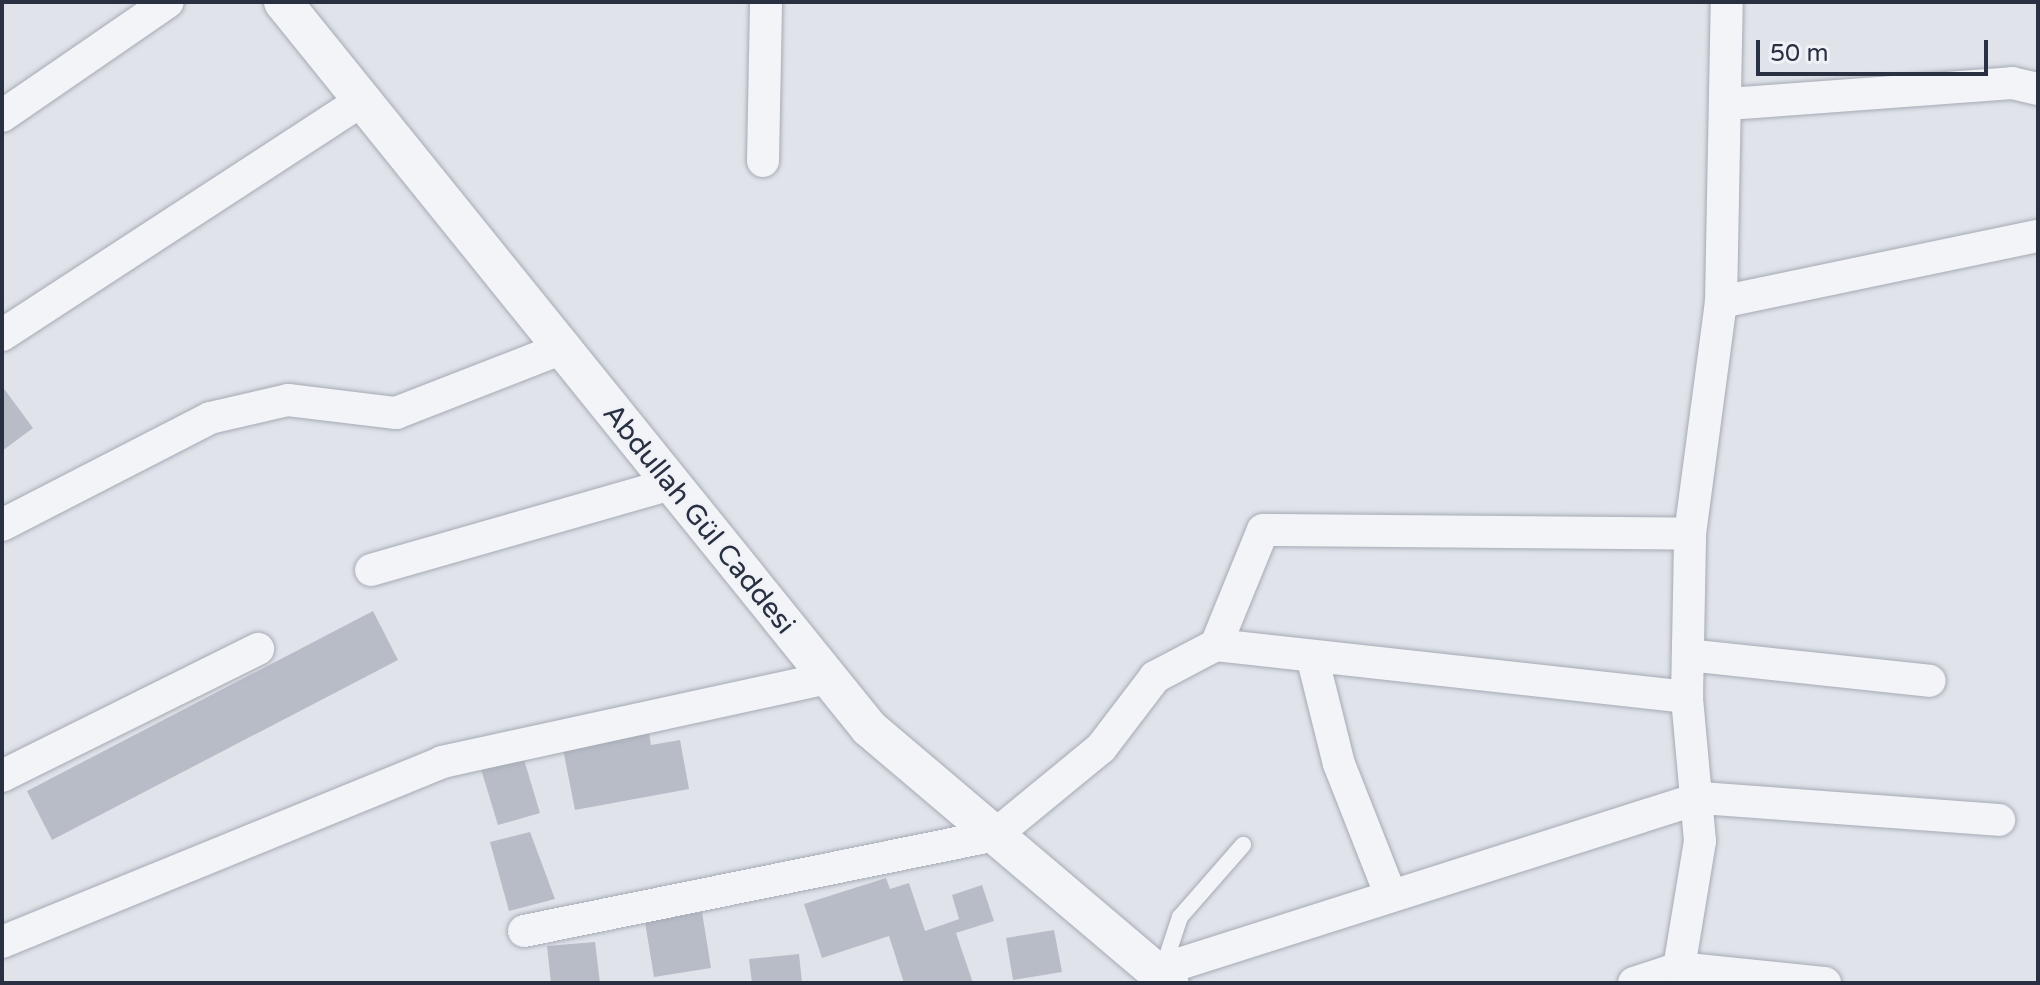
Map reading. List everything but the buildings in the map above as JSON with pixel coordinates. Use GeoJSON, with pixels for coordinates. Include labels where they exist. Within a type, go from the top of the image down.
{"type":"FeatureCollection","features":[{"type":"Feature","properties":{"kind":"street"},"geometry":{"type":"LineString","coordinates":[[2,116],[168,2]]}},
{"type":"Feature","properties":{"kind":"street","name":"Abdullah Gül Caddesi"},"geometry":{"type":"LineString","coordinates":[[283,2],[560,349],[869,728],[1164,973]]}},
{"type":"Feature","properties":{"kind":"street"},"geometry":{"type":"LineString","coordinates":[[763,161],[766,2]]}},
{"type":"Feature","properties":{"kind":"street"},"geometry":{"type":"LineString","coordinates":[[1679,968],[1696,883],[1700,798],[1687,697],[1690,534],[1721,302],[1728,104],[1727,2]]}},
{"type":"Feature","properties":{"kind":"street"},"geometry":{"type":"LineString","coordinates":[[1728,104],[2012,83],[2038,89]]}},
{"type":"Feature","properties":{"kind":"street"},"geometry":{"type":"LineString","coordinates":[[2,335],[361,101]]}},
{"type":"Feature","properties":{"kind":"street"},"geometry":{"type":"LineString","coordinates":[[1721,302],[2038,236]]}},
{"type":"Feature","properties":{"kind":"street"},"geometry":{"type":"LineString","coordinates":[[2,525],[210,418],[288,400],[396,413],[560,349]]}},
{"type":"Feature","properties":{"kind":"street"},"geometry":{"type":"LineString","coordinates":[[371,570],[670,484]]}},
{"type":"Feature","properties":{"kind":"street"},"geometry":{"type":"LineString","coordinates":[[1216,645],[1263,530],[1690,534]]}},
{"type":"Feature","properties":{"kind":"street"},"geometry":{"type":"LineString","coordinates":[[524,931],[995,835],[1101,748],[1155,677],[1216,645],[1687,697]]}},
{"type":"Feature","properties":{"kind":"street"},"geometry":{"type":"LineString","coordinates":[[2,776],[258,649]]}},
{"type":"Feature","properties":{"kind":"street"},"geometry":{"type":"LineString","coordinates":[[1688,655],[1930,681]]}},
{"type":"Feature","properties":{"kind":"street"},"geometry":{"type":"LineString","coordinates":[[1312,656],[1339,764],[1391,896]]}},
{"type":"Feature","properties":{"kind":"street"},"geometry":{"type":"LineString","coordinates":[[2,942],[442,762],[828,678]]}},
{"type":"Feature","properties":{"kind":"street"},"geometry":{"type":"LineString","coordinates":[[1164,973],[1391,896],[1700,798],[1999,820]]}},
{"type":"Feature","properties":{"kind":"street"},"geometry":{"type":"LineString","coordinates":[[1634,983],[1679,968],[1825,983]]}},
{"type":"Feature","properties":{"kind":"lane"},"geometry":{"type":"LineString","coordinates":[[1164,973],[1180,917],[1243,845]]}}]}
